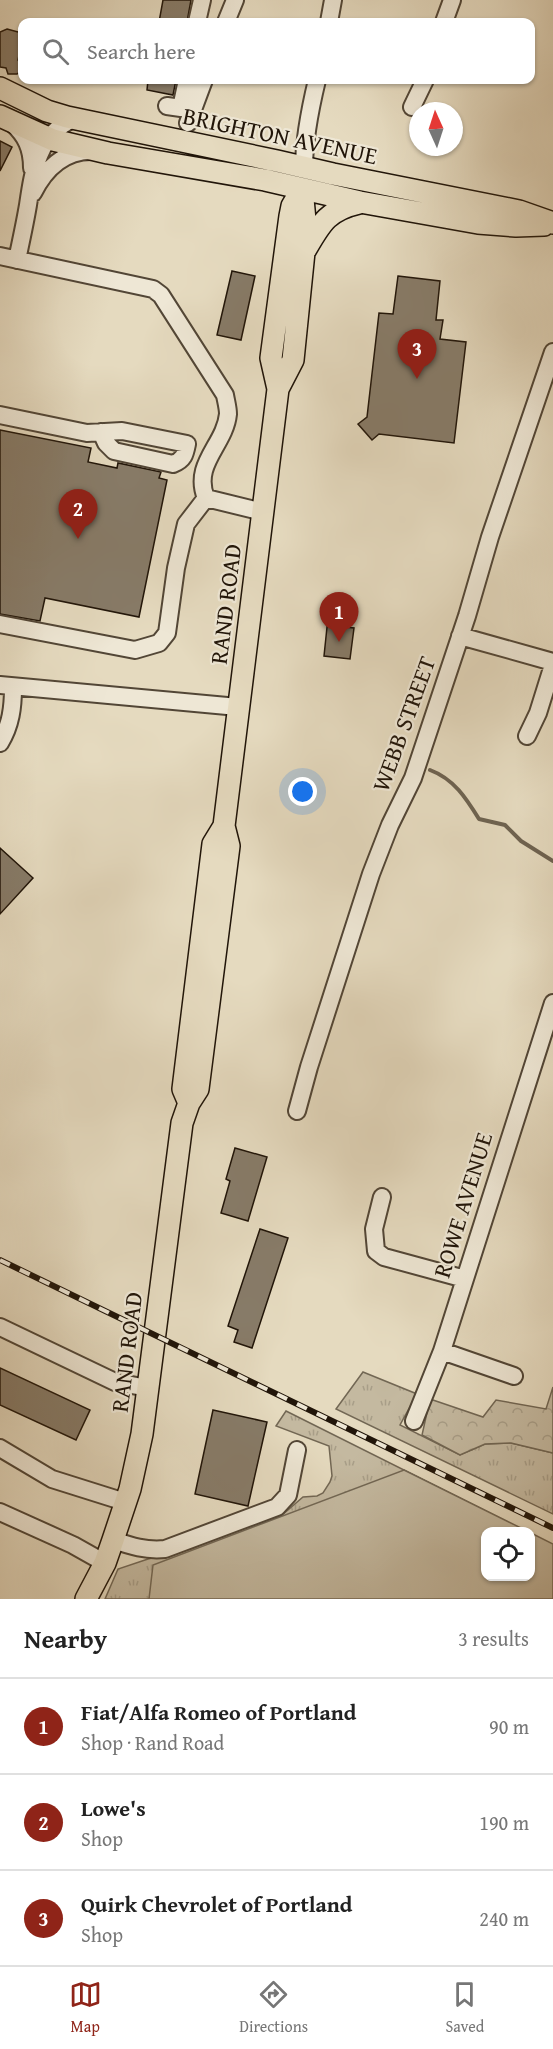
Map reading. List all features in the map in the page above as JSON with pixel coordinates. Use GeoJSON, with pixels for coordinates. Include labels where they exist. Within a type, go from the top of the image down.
{"type":"FeatureCollection","features":[{"type":"Feature","properties":{"kind":"main road","name":"BRIGHTON AVENUE"},"geometry":{"type":"LineString","coordinates":[[0,87],[47,111],[73,119],[519,211],[553,224]]}},
{"type":"Feature","properties":{"kind":"main road","name":"BRIGHTON AVENUE"},"geometry":{"type":"LineString","coordinates":[[4,118],[49,138],[95,151],[265,180],[360,202],[478,223],[516,226],[553,224]]}},
{"type":"Feature","properties":{"kind":"main road","name":"RAND ROAD"},"geometry":{"type":"LineString","coordinates":[[278,389],[293,360],[304,252],[303,168]]}},
{"type":"Feature","properties":{"kind":"main road","name":"RAND ROAD"},"geometry":{"type":"LineString","coordinates":[[86,1599],[105,1563],[113,1540],[142,1434],[182,1123],[189,1103],[183,1089],[213,844],[224,826],[278,389],[271,358],[290,216],[292,206],[302,189]]}},
{"type":"Feature","properties":{"kind":"main road"},"geometry":{"type":"LineString","coordinates":[[304,252],[320,225],[333,212],[360,202]]}},
{"type":"Feature","properties":{"kind":"street"},"geometry":{"type":"LineString","coordinates":[[198,18],[202,0]]}},
{"type":"Feature","properties":{"kind":"street"},"geometry":{"type":"LineString","coordinates":[[228,18],[235,0]]}},
{"type":"Feature","properties":{"kind":"street"},"geometry":{"type":"LineString","coordinates":[[330,18],[333,0]]}},
{"type":"Feature","properties":{"kind":"street"},"geometry":{"type":"LineString","coordinates":[[445,18],[452,0]]}},
{"type":"Feature","properties":{"kind":"street"},"geometry":{"type":"LineString","coordinates":[[167,106],[181,108],[186,84]]}},
{"type":"Feature","properties":{"kind":"street"},"geometry":{"type":"LineString","coordinates":[[188,123],[203,84]]}},
{"type":"Feature","properties":{"kind":"street"},"geometry":{"type":"LineString","coordinates":[[303,168],[308,118],[316,84]]}},
{"type":"Feature","properties":{"kind":"street"},"geometry":{"type":"LineString","coordinates":[[414,102],[423,84]]}},
{"type":"Feature","properties":{"kind":"street"},"geometry":{"type":"LineString","coordinates":[[4,118],[24,134],[32,159],[28,204],[17,260]]}},
{"type":"Feature","properties":{"kind":"street"},"geometry":{"type":"LineString","coordinates":[[31,180],[41,149],[63,123],[73,119]]}},
{"type":"Feature","properties":{"kind":"street"},"geometry":{"type":"LineString","coordinates":[[28,204],[38,184],[62,159],[77,151],[95,151]]}},
{"type":"Feature","properties":{"kind":"street"},"geometry":{"type":"LineString","coordinates":[[0,256],[153,289],[161,296],[225,395],[228,412],[223,432],[211,452],[201,479],[206,498]]}},
{"type":"Feature","properties":{"kind":"street","name":"WEBB STREET"},"geometry":{"type":"LineString","coordinates":[[297,1111],[371,874],[390,825],[413,778],[490,537],[553,352]]}},
{"type":"Feature","properties":{"kind":"street"},"geometry":{"type":"LineString","coordinates":[[0,415],[87,433],[123,431],[187,444]]}},
{"type":"Feature","properties":{"kind":"street"},"geometry":{"type":"LineString","coordinates":[[206,498],[263,512]]}},
{"type":"Feature","properties":{"kind":"street"},"geometry":{"type":"LineString","coordinates":[[0,624],[135,650],[159,644],[167,633],[176,568],[186,524],[206,498]]}},
{"type":"Feature","properties":{"kind":"street"},"geometry":{"type":"LineString","coordinates":[[460,636],[553,663],[538,713],[527,736]]}},
{"type":"Feature","properties":{"kind":"street"},"geometry":{"type":"LineString","coordinates":[[0,743],[10,722],[13,705],[7,686],[238,707]]}},
{"type":"Feature","properties":{"kind":"street","name":"ROWE AVENUE"},"geometry":{"type":"LineString","coordinates":[[414,1421],[442,1350],[552,1007]]}},
{"type":"Feature","properties":{"kind":"street"},"geometry":{"type":"LineString","coordinates":[[382,1197],[374,1229],[376,1251],[384,1257],[465,1279]]}},
{"type":"Feature","properties":{"kind":"street"},"geometry":{"type":"LineString","coordinates":[[0,1327],[115,1382],[148,1388]]}},
{"type":"Feature","properties":{"kind":"street"},"geometry":{"type":"LineString","coordinates":[[442,1350],[514,1376]]}},
{"type":"Feature","properties":{"kind":"street"},"geometry":{"type":"LineString","coordinates":[[0,1448],[52,1479],[125,1502]]}},
{"type":"Feature","properties":{"kind":"street"},"geometry":{"type":"LineString","coordinates":[[113,1540],[138,1548],[165,1549],[277,1507],[288,1495],[297,1450]]}},
{"type":"Feature","properties":{"kind":"street"},"geometry":{"type":"LineString","coordinates":[[0,1512],[73,1545],[105,1563]]}},
{"type":"Feature","properties":{"kind":"green space"},"geometry":{"type":"Polygon","coordinates":[[[363,1372],[417,1394],[400,1425],[460,1455],[485,1444],[511,1443],[553,1453],[553,1514],[336,1409],[363,1372]]]}},
{"type":"Feature","properties":{"kind":"green space"},"geometry":{"type":"Polygon","coordinates":[[[553,1387],[553,1453],[511,1443],[485,1444],[460,1455],[422,1435],[430,1399],[483,1417],[496,1400],[546,1409],[553,1387]]]}},
{"type":"Feature","properties":{"kind":"green space"},"geometry":{"type":"Polygon","coordinates":[[[286,1411],[506,1521],[228,1599],[105,1599],[118,1569],[191,1549],[282,1515],[303,1497],[323,1493],[332,1476],[329,1446],[276,1426],[286,1411]]]}},
{"type":"Feature","properties":{"kind":"green space"},"geometry":{"type":"Polygon","coordinates":[[[404,1470],[519,1527],[481,1527],[481,1581],[535,1581],[535,1535],[553,1544],[553,1599],[149,1599],[153,1565],[404,1470]]]}},
{"type":"Feature","properties":{"kind":"building"},"geometry":{"type":"Polygon","coordinates":[[[163,0],[191,0],[188,18],[160,18],[163,0]]]}},
{"type":"Feature","properties":{"kind":"building"},"geometry":{"type":"Polygon","coordinates":[[[7,29],[18,32],[17,74],[8,74],[6,68],[0,67],[0,32],[7,29]]]}},
{"type":"Feature","properties":{"kind":"building"},"geometry":{"type":"Polygon","coordinates":[[[148,84],[175,84],[173,95],[147,90],[148,84]]]}},
{"type":"Feature","properties":{"kind":"building"},"geometry":{"type":"Polygon","coordinates":[[[0,141],[12,147],[0,171],[0,141]]]}},
{"type":"Feature","properties":{"kind":"building"},"geometry":{"type":"Polygon","coordinates":[[[232,271],[255,276],[241,340],[217,335],[232,271]]]}},
{"type":"Feature","properties":{"kind":"building"},"geometry":{"type":"Polygon","coordinates":[[[398,276],[440,281],[436,320],[443,320],[440,339],[466,342],[454,443],[379,434],[372,440],[358,424],[367,417],[379,313],[393,314],[398,276]]]}},
{"type":"Feature","properties":{"kind":"building"},"geometry":{"type":"Polygon","coordinates":[[[0,430],[91,448],[88,462],[117,468],[118,463],[161,472],[159,478],[167,480],[139,617],[45,598],[40,621],[0,614],[0,430]]]}},
{"type":"Feature","properties":{"kind":"building"},"geometry":{"type":"Polygon","coordinates":[[[329,608],[348,610],[346,627],[354,628],[350,659],[324,656],[329,608]]]}},
{"type":"Feature","properties":{"kind":"building"},"geometry":{"type":"Polygon","coordinates":[[[0,848],[33,878],[0,914],[0,848]]]}},
{"type":"Feature","properties":{"kind":"building"},"geometry":{"type":"Polygon","coordinates":[[[235,1148],[267,1157],[248,1221],[221,1213],[230,1181],[226,1179],[235,1148]]]}},
{"type":"Feature","properties":{"kind":"building"},"geometry":{"type":"Polygon","coordinates":[[[260,1229],[288,1238],[252,1348],[234,1342],[238,1330],[228,1326],[260,1229]]]}},
{"type":"Feature","properties":{"kind":"building"},"geometry":{"type":"Polygon","coordinates":[[[0,1368],[90,1410],[76,1440],[0,1405],[0,1368]]]}},
{"type":"Feature","properties":{"kind":"building"},"geometry":{"type":"Polygon","coordinates":[[[213,1410],[267,1422],[248,1506],[195,1494],[213,1410]]]}},
{"type":"Feature","properties":{"kind":"waterway"},"geometry":{"type":"LineString","coordinates":[[430,770],[453,784],[479,819],[505,825],[521,841],[553,861]]}},
{"type":"Feature","properties":{"kind":"railway"},"geometry":{"type":"LineString","coordinates":[[0,1260],[553,1528]]}},
{"type":"Feature","properties":{"kind":"place","name":"Quirk Chevrolet of Portland"},"geometry":{"type":"Point","coordinates":[417,379]}},
{"type":"Feature","properties":{"kind":"place","name":"Lowe's"},"geometry":{"type":"Point","coordinates":[78,539]}},
{"type":"Feature","properties":{"kind":"place","name":"Fiat/Alfa Romeo of Portland"},"geometry":{"type":"Point","coordinates":[339,642]}}]}
